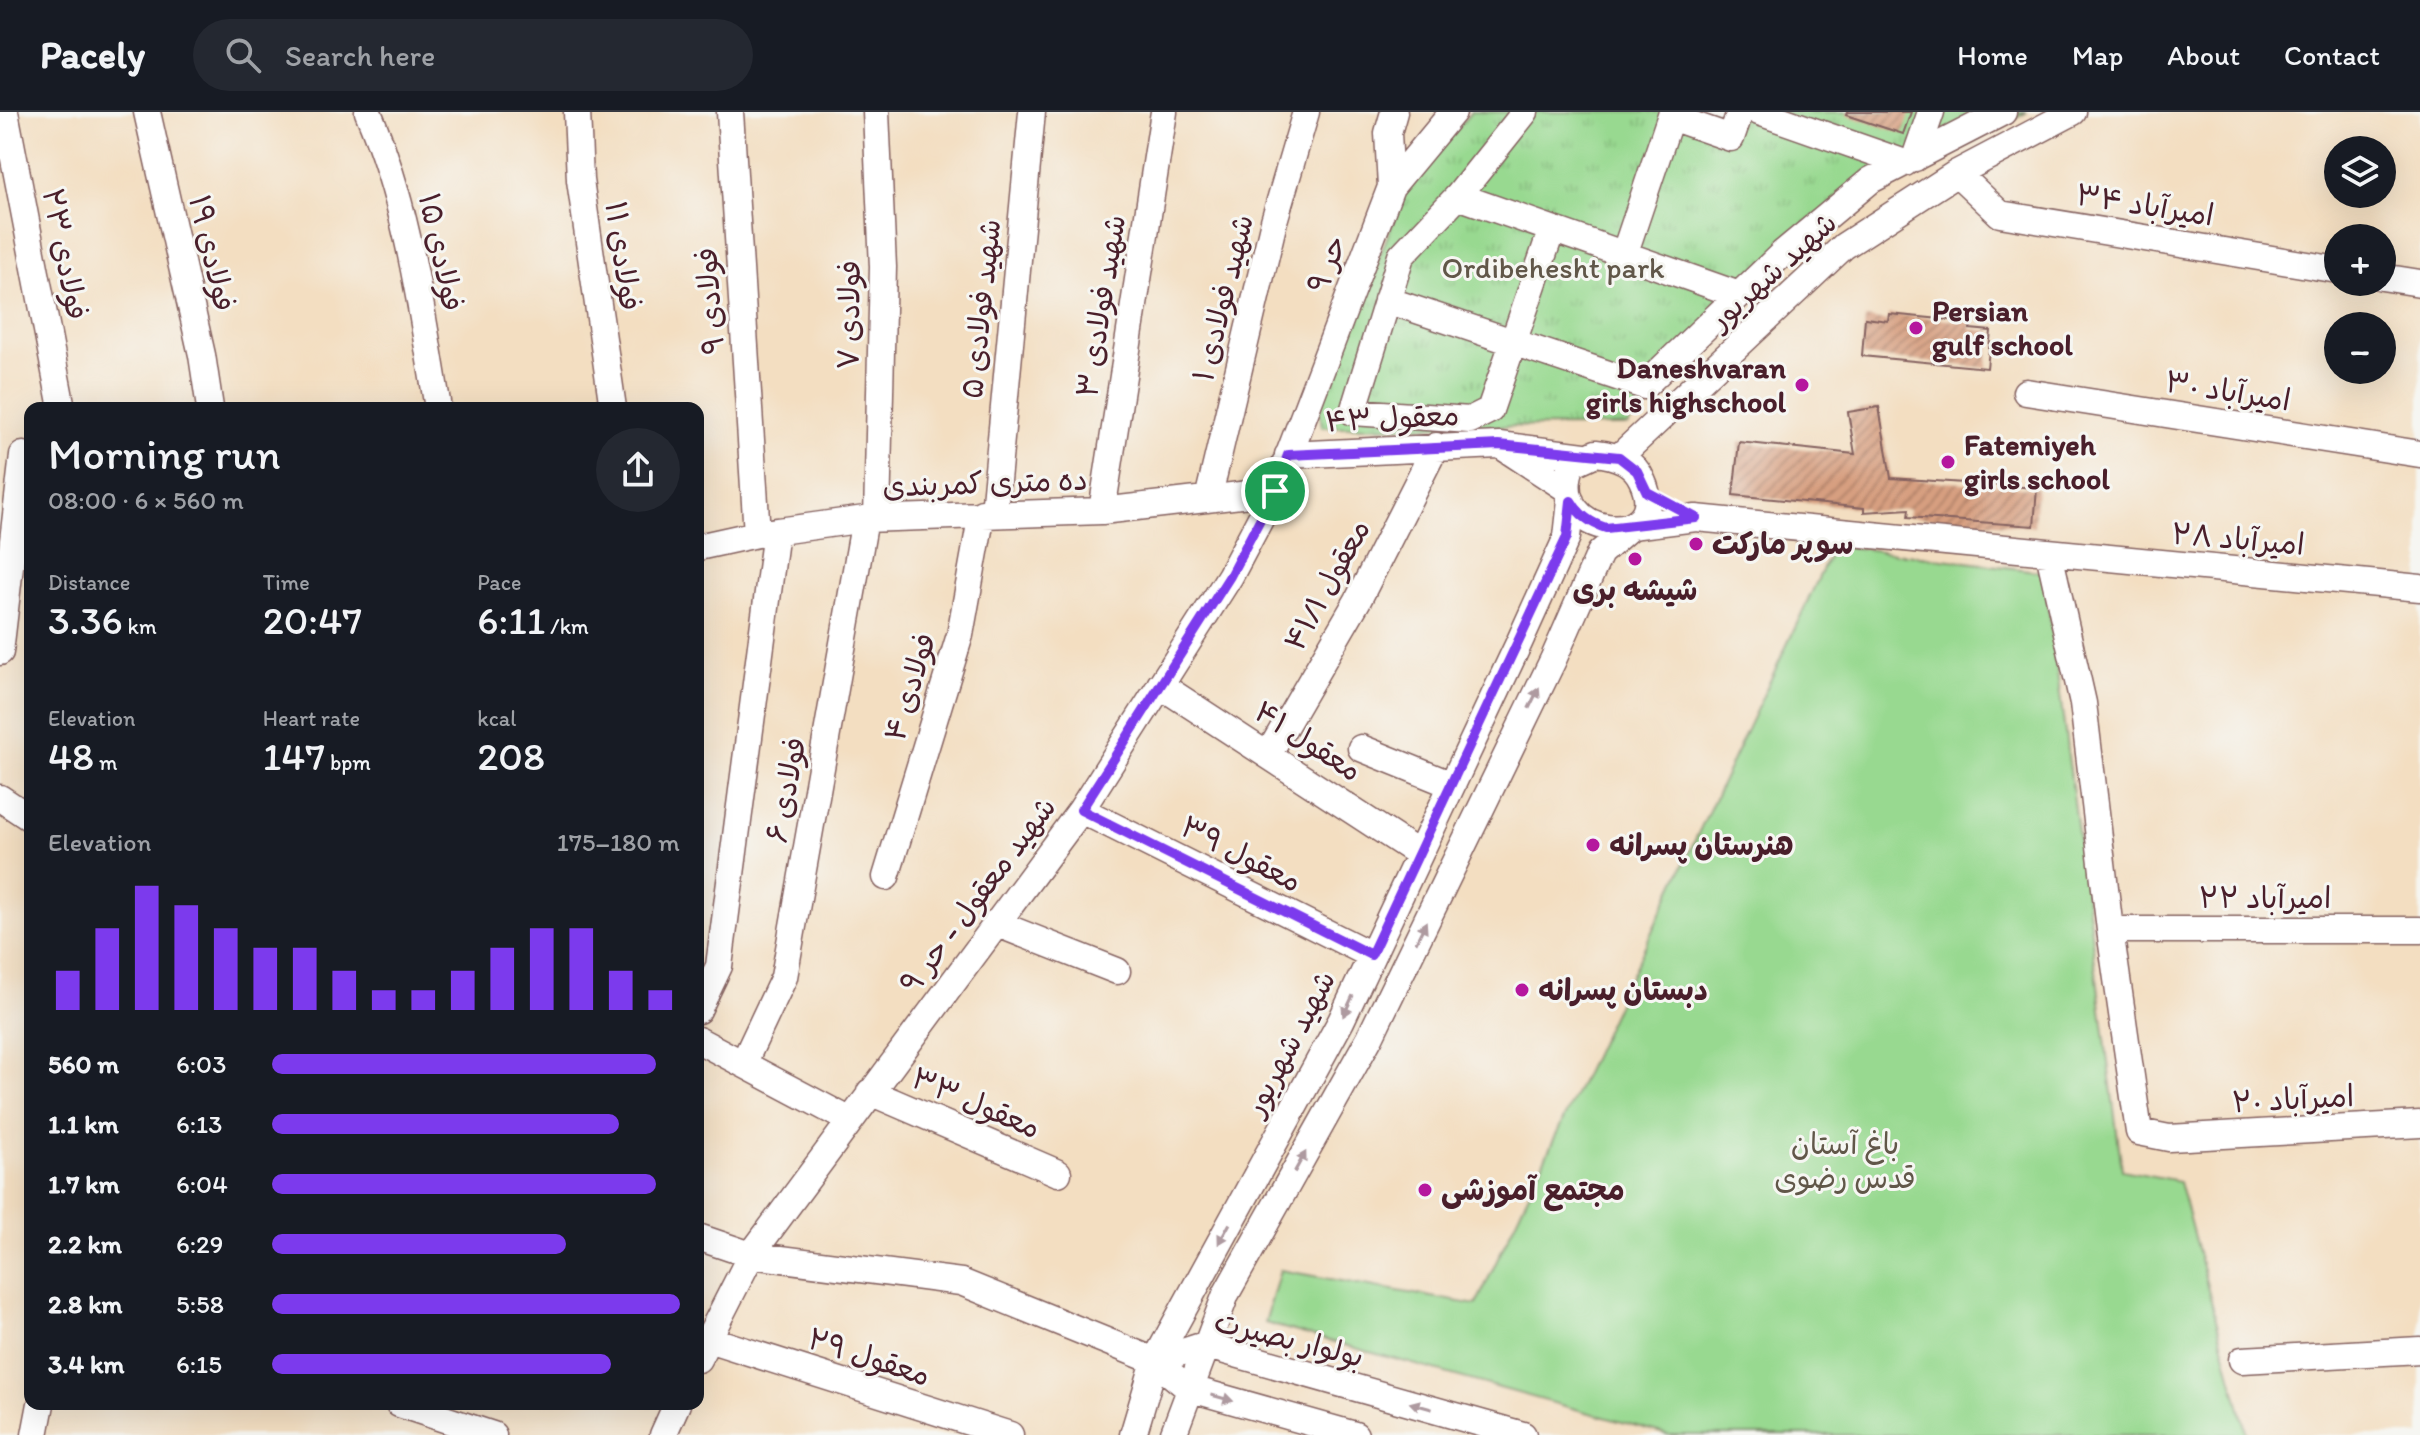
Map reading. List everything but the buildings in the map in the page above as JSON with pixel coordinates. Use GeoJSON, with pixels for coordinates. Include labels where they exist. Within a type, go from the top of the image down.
{"type":"FeatureCollection","features":[{"type":"Feature","properties":{"kind":"street","name":"فولادی ۲۳"},"geometry":{"type":"LineString","coordinates":[[5,112],[61,402]]}},
{"type":"Feature","properties":{"kind":"street","name":"فولادی ۱۹"},"geometry":{"type":"LineString","coordinates":[[147,112],[202,355],[209,402]]}},
{"type":"Feature","properties":{"kind":"street","name":"فولادی ۱۵"},"geometry":{"type":"LineString","coordinates":[[368,112],[386,155],[414,268],[437,402]]}},
{"type":"Feature","properties":{"kind":"street","name":"فولادی ۱۱"},"geometry":{"type":"LineString","coordinates":[[577,112],[580,180],[612,402]]}},
{"type":"Feature","properties":{"kind":"street","name":"فولادی ۹"},"geometry":{"type":"LineString","coordinates":[[704,997],[719,966],[766,533],[730,112]]}},
{"type":"Feature","properties":{"kind":"street","name":"فولادی ۷"},"geometry":{"type":"LineString","coordinates":[[871,519],[883,267],[876,112]]}},
{"type":"Feature","properties":{"kind":"street","name":"شهید فولادی ۵"},"geometry":{"type":"LineString","coordinates":[[988,513],[1032,112]]}},
{"type":"Feature","properties":{"kind":"street","name":"شهید فولادی ۳"},"geometry":{"type":"LineString","coordinates":[[1102,511],[1164,112]]}},
{"type":"Feature","properties":{"kind":"street","name":"شهید فولادی ۱"},"geometry":{"type":"LineString","coordinates":[[1208,499],[1274,221],[1306,112]]}},
{"type":"Feature","properties":{"kind":"street"},"geometry":{"type":"LineString","coordinates":[[1391,187],[1388,133],[1394,112]]}},
{"type":"Feature","properties":{"kind":"street","name":"حر ۹"},"geometry":{"type":"LineString","coordinates":[[1288,455],[1391,187],[1453,112]]}},
{"type":"Feature","properties":{"kind":"street"},"geometry":{"type":"LineString","coordinates":[[1525,112],[1458,196],[1401,256],[1353,412],[1470,420],[1490,410],[1552,229]]}},
{"type":"Feature","properties":{"kind":"street"},"geometry":{"type":"LineString","coordinates":[[1624,255],[1671,114],[1731,138],[1740,112]]}},
{"type":"Feature","properties":{"kind":"street"},"geometry":{"type":"LineString","coordinates":[[1759,112],[1910,160]]}},
{"type":"Feature","properties":{"kind":"street"},"geometry":{"type":"LineString","coordinates":[[1910,160],[1931,112]]}},
{"type":"Feature","properties":{"kind":"street"},"geometry":{"type":"LineString","coordinates":[[1387,300],[1644,386],[1783,253],[1871,180],[2003,112]]}},
{"type":"Feature","properties":{"kind":"street","name":"شهید شهریور"},"geometry":{"type":"LineString","coordinates":[[1619,457],[1844,246],[1957,173],[2073,112]]}},
{"type":"Feature","properties":{"kind":"street","name":"امیرآباد ۳۴"},"geometry":{"type":"LineString","coordinates":[[1957,173],[2000,214],[2324,268]]}},
{"type":"Feature","properties":{"kind":"street"},"geometry":{"type":"LineString","coordinates":[[1458,196],[1739,295]]}},
{"type":"Feature","properties":{"kind":"street"},"geometry":{"type":"LineString","coordinates":[[2396,279],[2420,283]]}},
{"type":"Feature","properties":{"kind":"street","name":"امیرآباد ۳۰"},"geometry":{"type":"LineString","coordinates":[[2026,392],[2420,454]]}},
{"type":"Feature","properties":{"kind":"street","name":"معقول ۴۳"},"geometry":{"type":"LineString","coordinates":[[1288,455],[1499,445],[1584,456]]}},
{"type":"Feature","properties":{"kind":"street","name":"معقول ۴۳"},"geometry":{"type":"LineString","coordinates":[[1499,445],[1569,495]]}},
{"type":"Feature","properties":{"kind":"street","name":"معقول ۴۱/۱"},"geometry":{"type":"LineString","coordinates":[[1269,753],[1358,600],[1436,446]]}},
{"type":"Feature","properties":{"kind":"street"},"geometry":{"type":"LineString","coordinates":[[1173,1435],[1204,1345],[1226,1294],[1370,1037],[1553,660],[1600,553],[1631,526],[1642,518],[1647,492],[1637,471],[1619,457],[1596,453],[1572,464],[1569,495],[1577,511],[1594,525],[1618,529],[1631,526],[1696,518]]}},
{"type":"Feature","properties":{"kind":"street"},"geometry":{"type":"LineString","coordinates":[[0,652],[18,454]]}},
{"type":"Feature","properties":{"kind":"street","name":"شهید معقول - حر ۹"},"geometry":{"type":"LineString","coordinates":[[704,1347],[751,1255],[1081,810],[1230,576],[1275,491],[1288,455]]}},
{"type":"Feature","properties":{"kind":"street","name":"ده متری کمربندی"},"geometry":{"type":"LineString","coordinates":[[704,546],[766,533],[871,519],[1102,511],[1275,491]]}},
{"type":"Feature","properties":{"kind":"street"},"geometry":{"type":"LineString","coordinates":[[1647,492],[1696,518]]}},
{"type":"Feature","properties":{"kind":"street","name":"شهید شهریور"},"geometry":{"type":"LineString","coordinates":[[1133,1435],[1155,1361],[1341,1021],[1452,785],[1567,537],[1569,495]]}},
{"type":"Feature","properties":{"kind":"street","name":"فولادی ۴"},"geometry":{"type":"LineString","coordinates":[[886,877],[960,635],[988,513]]}},
{"type":"Feature","properties":{"kind":"street","name":"امیرآباد ۲۸"},"geometry":{"type":"LineString","coordinates":[[1696,518],[2420,588]]}},
{"type":"Feature","properties":{"kind":"street","name":"فولادی ۶"},"geometry":{"type":"LineString","coordinates":[[743,1064],[784,977],[871,519]]}},
{"type":"Feature","properties":{"kind":"street"},"geometry":{"type":"LineString","coordinates":[[2049,553],[2083,703],[2110,930]]}},
{"type":"Feature","properties":{"kind":"street","name":"معقول ۴۱"},"geometry":{"type":"LineString","coordinates":[[1160,685],[1269,753],[1419,854]]}},
{"type":"Feature","properties":{"kind":"street"},"geometry":{"type":"LineString","coordinates":[[1361,748],[1452,785]]}},
{"type":"Feature","properties":{"kind":"street"},"geometry":{"type":"LineString","coordinates":[[0,798],[24,814]]}},
{"type":"Feature","properties":{"kind":"street","name":"معقول ۳۹"},"geometry":{"type":"LineString","coordinates":[[1081,810],[1371,955]]}},
{"type":"Feature","properties":{"kind":"street"},"geometry":{"type":"LineString","coordinates":[[995,923],[1117,971]]}},
{"type":"Feature","properties":{"kind":"street","name":"امیرآباد ۲۲"},"geometry":{"type":"LineString","coordinates":[[2110,930],[2420,930]]}},
{"type":"Feature","properties":{"kind":"street","name":"امیرآباد ۲۰"},"geometry":{"type":"LineString","coordinates":[[2110,930],[2139,1132],[2169,1138],[2420,1124]]}},
{"type":"Feature","properties":{"kind":"street"},"geometry":{"type":"LineString","coordinates":[[704,1043],[849,1120]]}},
{"type":"Feature","properties":{"kind":"street","name":"معقول ۳۳"},"geometry":{"type":"LineString","coordinates":[[870,1092],[1058,1173]]}},
{"type":"Feature","properties":{"kind":"street"},"geometry":{"type":"LineString","coordinates":[[704,1239],[751,1255],[961,1282],[1155,1361],[1188,1388],[1355,1435]]}},
{"type":"Feature","properties":{"kind":"street","name":"بولوار بصیرت"},"geometry":{"type":"LineString","coordinates":[[1155,1361],[1204,1345],[1523,1435]]}},
{"type":"Feature","properties":{"kind":"street","name":"معقول ۲۹"},"geometry":{"type":"LineString","coordinates":[[704,1349],[1010,1435]]}},
{"type":"Feature","properties":{"kind":"street"},"geometry":{"type":"LineString","coordinates":[[2242,1360],[2420,1350]]}},
{"type":"Feature","properties":{"kind":"street"},"geometry":{"type":"LineString","coordinates":[[35,1435],[40,1410]]}},
{"type":"Feature","properties":{"kind":"street"},"geometry":{"type":"LineString","coordinates":[[417,1410],[493,1435]]}},
{"type":"Feature","properties":{"kind":"street"},"geometry":{"type":"LineString","coordinates":[[663,1435],[674,1410]]}},
{"type":"Feature","properties":{"kind":"green space","name":"Ordibehesht park"},"geometry":{"type":"Polygon","coordinates":[[[1471,112],[2027,112],[1871,197],[1794,259],[1627,426],[1322,427],[1319,408],[1406,190],[1471,112]]]}},
{"type":"Feature","properties":{"kind":"green space","name":"باغ آستان قدس رضوی"},"geometry":{"type":"Polygon","coordinates":[[[1834,545],[2044,572],[2122,1170],[2179,1181],[2247,1435],[1669,1435],[1265,1323],[1280,1270],[1476,1305],[1834,545]]]}},
{"type":"Feature","properties":{"kind":"place","name":"Persian gulf school"},"geometry":{"type":"Point","coordinates":[1916,328]}},
{"type":"Feature","properties":{"kind":"place","name":"Daneshvaran girls highschool"},"geometry":{"type":"Point","coordinates":[1802,385]}},
{"type":"Feature","properties":{"kind":"place","name":"Fatemiyeh girls school"},"geometry":{"type":"Point","coordinates":[1948,462]}},
{"type":"Feature","properties":{"kind":"place","name":"سوپر مارکت"},"geometry":{"type":"Point","coordinates":[1696,544]}},
{"type":"Feature","properties":{"kind":"place","name":"شیشه بری"},"geometry":{"type":"Point","coordinates":[1635,559]}},
{"type":"Feature","properties":{"kind":"place","name":"هنرستان پسرانه"},"geometry":{"type":"Point","coordinates":[1593,845]}},
{"type":"Feature","properties":{"kind":"place","name":"دبستان پسرانه"},"geometry":{"type":"Point","coordinates":[1522,990]}},
{"type":"Feature","properties":{"kind":"place","name":"مجتمع آموزشی"},"geometry":{"type":"Point","coordinates":[1425,1190]}},
{"type":"Feature","properties":{"kind":"route"},"geometry":{"type":"LineString","coordinates":[[1499,445],[1584,456],[1596,453],[1619,457],[1637,471],[1647,492],[1696,518],[1606,528],[1594,525],[1577,511],[1571,501],[1567,537],[1371,955],[1081,810],[1230,576],[1275,491],[1288,455],[1499,445]]}}]}
